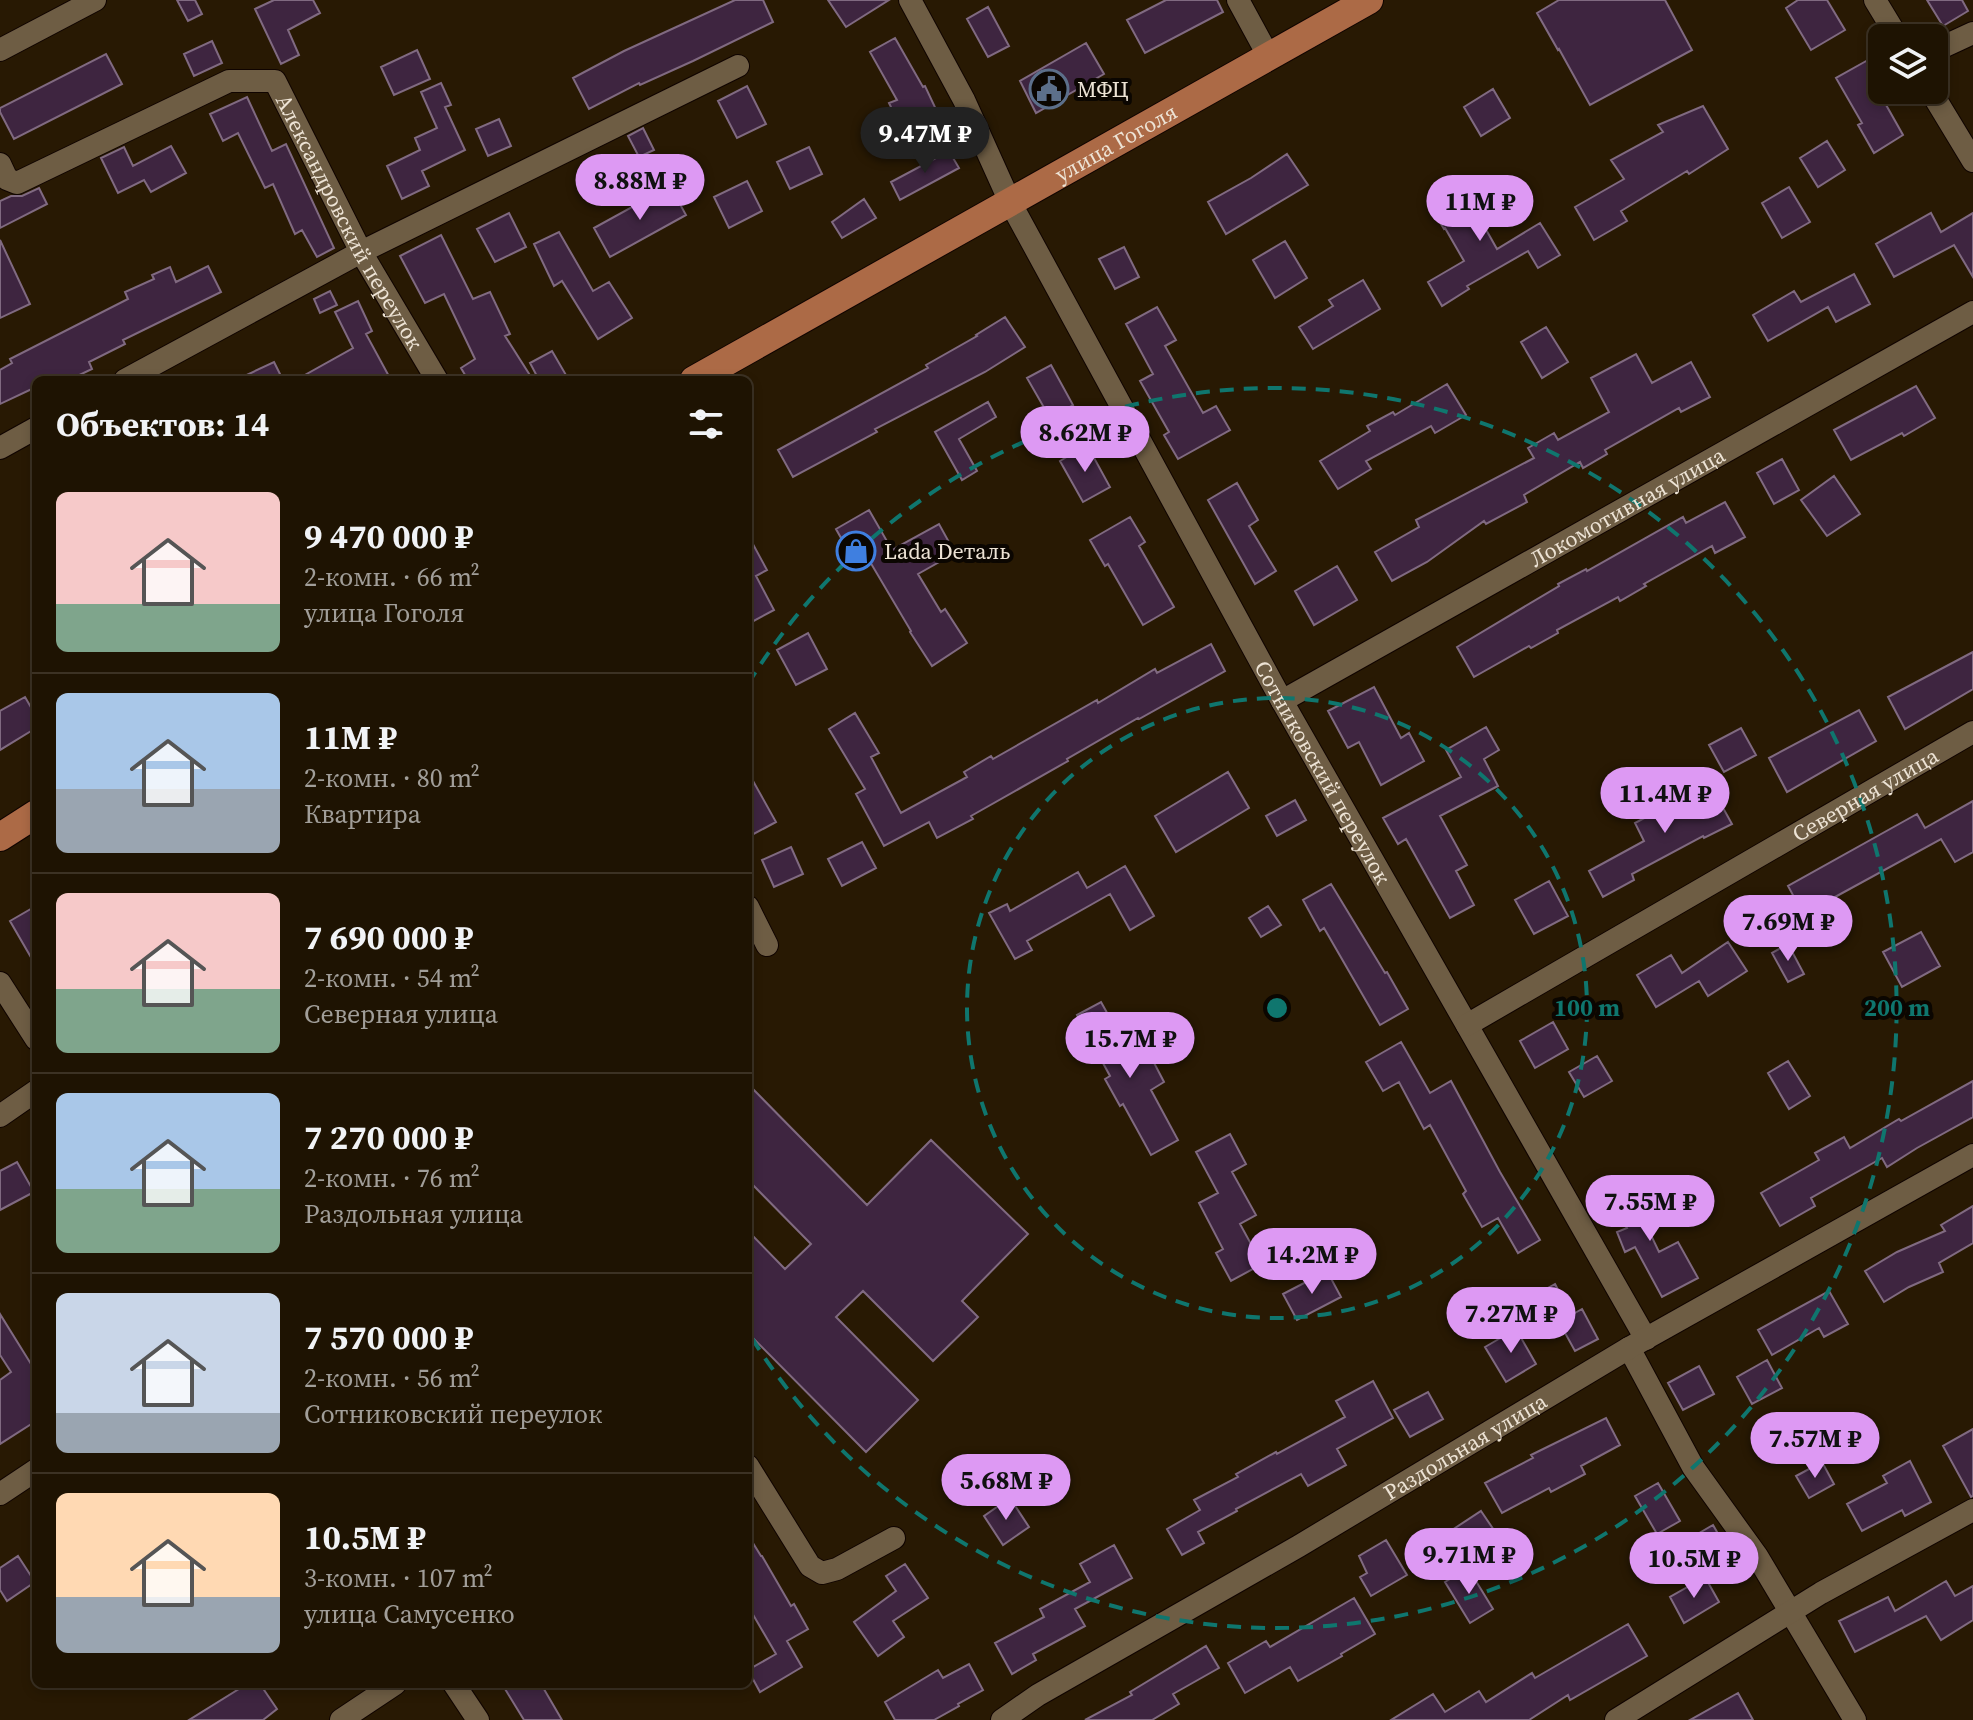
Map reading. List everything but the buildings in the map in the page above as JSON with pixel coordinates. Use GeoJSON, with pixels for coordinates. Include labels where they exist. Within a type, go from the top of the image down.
{"type":"FeatureCollection","features":[{"type":"Feature","properties":{"kind":"main road","name":"улица Гоголя"},"geometry":{"type":"LineString","coordinates":[[701,376],[1369,0]]}},
{"type":"Feature","properties":{"kind":"main road"},"geometry":{"type":"LineString","coordinates":[[0,837],[32,817]]}},
{"type":"Feature","properties":{"kind":"street"},"geometry":{"type":"LineString","coordinates":[[0,50],[95,0]]}},
{"type":"Feature","properties":{"kind":"street","name":"Сотниковский переулок"},"geometry":{"type":"LineString","coordinates":[[910,0],[964,100],[1010,202],[1282,701],[1467,1025],[1637,1344],[1693,1467],[1757,1556],[1855,1720]]}},
{"type":"Feature","properties":{"kind":"street"},"geometry":{"type":"LineString","coordinates":[[1238,0],[1269,57]]}},
{"type":"Feature","properties":{"kind":"street"},"geometry":{"type":"LineString","coordinates":[[1875,0],[1890,24]]}},
{"type":"Feature","properties":{"kind":"street"},"geometry":{"type":"LineString","coordinates":[[1948,45],[1973,33]]}},
{"type":"Feature","properties":{"kind":"street"},"geometry":{"type":"LineString","coordinates":[[132,376],[361,252],[738,66]]}},
{"type":"Feature","properties":{"kind":"street","name":"Александровский переулок"},"geometry":{"type":"LineString","coordinates":[[0,164],[7,179],[17,183],[229,81],[275,81],[361,252],[435,376]]}},
{"type":"Feature","properties":{"kind":"street"},"geometry":{"type":"LineString","coordinates":[[1938,104],[1973,161]]}},
{"type":"Feature","properties":{"kind":"street","name":"Локомотивная улица"},"geometry":{"type":"LineString","coordinates":[[1282,701],[1973,312]]}},
{"type":"Feature","properties":{"kind":"street"},"geometry":{"type":"LineString","coordinates":[[0,448],[32,430]]}},
{"type":"Feature","properties":{"kind":"street","name":"Северная улица"},"geometry":{"type":"LineString","coordinates":[[1467,1025],[1973,732]]}},
{"type":"Feature","properties":{"kind":"street"},"geometry":{"type":"LineString","coordinates":[[752,915],[767,945]]}},
{"type":"Feature","properties":{"kind":"street"},"geometry":{"type":"LineString","coordinates":[[0,983],[32,1033]]}},
{"type":"Feature","properties":{"kind":"street"},"geometry":{"type":"LineString","coordinates":[[0,1116],[32,1094]]}},
{"type":"Feature","properties":{"kind":"street","name":"Раздольная улица"},"geometry":{"type":"LineString","coordinates":[[1002,1720],[1038,1695],[1299,1546],[1637,1344],[1973,1155]]}},
{"type":"Feature","properties":{"kind":"street"},"geometry":{"type":"LineString","coordinates":[[752,1472],[810,1566],[822,1573],[837,1569],[894,1538]]}},
{"type":"Feature","properties":{"kind":"street"},"geometry":{"type":"LineString","coordinates":[[0,1494],[32,1473]]}},
{"type":"Feature","properties":{"kind":"street"},"geometry":{"type":"LineString","coordinates":[[1616,1720],[1821,1593],[1973,1510]]}},
{"type":"Feature","properties":{"kind":"street"},"geometry":{"type":"LineString","coordinates":[[341,1720],[389,1688]]}},
{"type":"Feature","properties":{"kind":"street"},"geometry":{"type":"LineString","coordinates":[[457,1688],[478,1720]]}},
{"type":"Feature","properties":{"kind":"place","name":"МФЦ"},"geometry":{"type":"Point","coordinates":[1049,89]}},
{"type":"Feature","properties":{"kind":"place","name":"Lada Dеталь"},"geometry":{"type":"Point","coordinates":[856,551]}}]}
